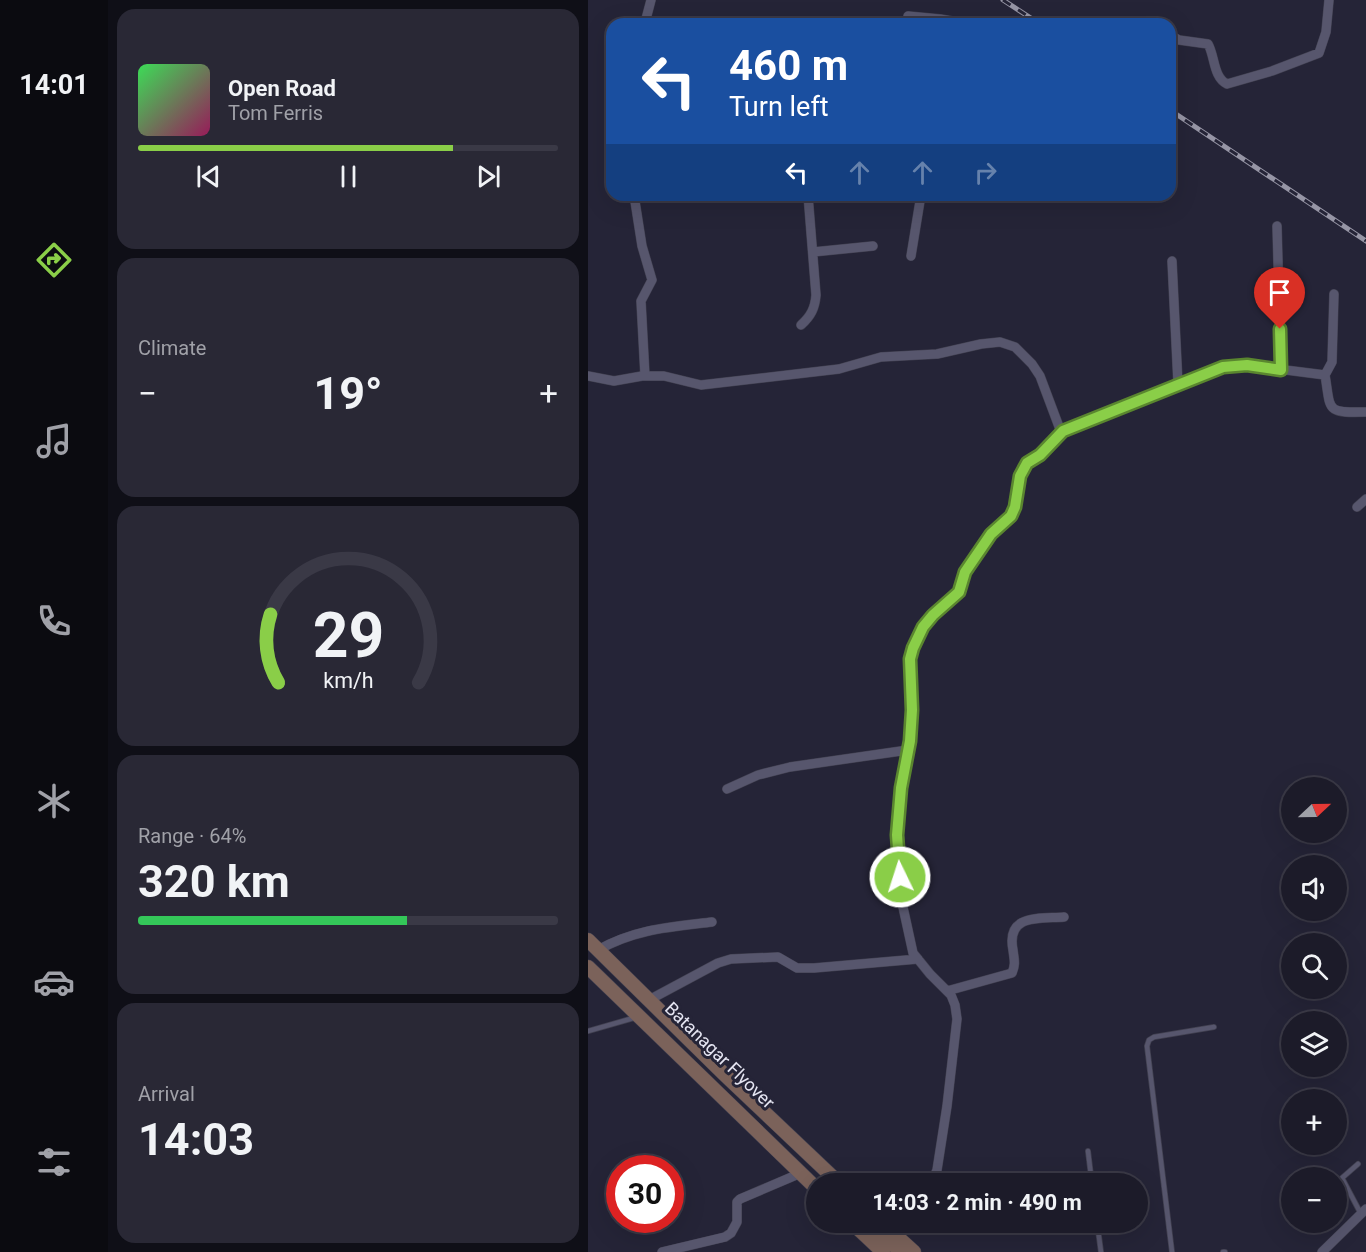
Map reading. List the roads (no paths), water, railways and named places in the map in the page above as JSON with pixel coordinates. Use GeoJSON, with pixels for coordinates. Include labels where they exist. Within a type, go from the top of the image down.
{"type":"FeatureCollection","features":[{"type":"Feature","properties":{"kind":"street"},"geometry":{"type":"LineString","coordinates":[[646,18],[651,0]]}},
{"type":"Feature","properties":{"kind":"street"},"geometry":{"type":"LineString","coordinates":[[1176,38],[1208,44],[1217,72],[1222,81],[1227,84],[1282,68],[1319,53],[1326,32],[1329,0]]}},
{"type":"Feature","properties":{"kind":"street"},"geometry":{"type":"LineString","coordinates":[[908,16],[929,18]]}},
{"type":"Feature","properties":{"kind":"street"},"geometry":{"type":"LineString","coordinates":[[635,201],[642,246],[652,280],[641,301],[645,376]]}},
{"type":"Feature","properties":{"kind":"street"},"geometry":{"type":"LineString","coordinates":[[801,325],[809,318],[815,302],[809,201]]}},
{"type":"Feature","properties":{"kind":"street"},"geometry":{"type":"LineString","coordinates":[[911,256],[920,201]]}},
{"type":"Feature","properties":{"kind":"street"},"geometry":{"type":"LineString","coordinates":[[1277,226],[1281,370]]}},
{"type":"Feature","properties":{"kind":"street"},"geometry":{"type":"LineString","coordinates":[[813,252],[873,246]]}},
{"type":"Feature","properties":{"kind":"street"},"geometry":{"type":"LineString","coordinates":[[1172,261],[1178,384]]}},
{"type":"Feature","properties":{"kind":"street"},"geometry":{"type":"LineString","coordinates":[[1334,294],[1332,362],[1325,375],[1328,402],[1336,411],[1366,412]]}},
{"type":"Feature","properties":{"kind":"street"},"geometry":{"type":"LineString","coordinates":[[588,376],[614,381],[645,376],[664,376],[701,385],[839,369],[881,357],[937,354],[1000,342],[1015,348],[1032,364],[1040,376],[1061,432]]}},
{"type":"Feature","properties":{"kind":"street"},"geometry":{"type":"LineString","coordinates":[[935,1173],[945,1117],[957,1019],[951,995],[913,953],[901,898],[897,835],[912,710],[910,659],[923,627],[959,592],[965,572],[991,534],[1011,516],[1022,470],[1027,463],[1040,455],[1061,432],[1223,367],[1247,365],[1325,375]]}},
{"type":"Feature","properties":{"kind":"street"},"geometry":{"type":"LineString","coordinates":[[1357,507],[1366,499]]}},
{"type":"Feature","properties":{"kind":"street"},"geometry":{"type":"LineString","coordinates":[[728,789],[758,775],[790,766],[908,750]]}},
{"type":"Feature","properties":{"kind":"street"},"geometry":{"type":"LineString","coordinates":[[947,991],[1012,973],[1016,965],[1011,938],[1012,930],[1018,924],[1030,920],[1065,917]]}},
{"type":"Feature","properties":{"kind":"street"},"geometry":{"type":"LineString","coordinates":[[591,947],[639,932],[712,922]]}},
{"type":"Feature","properties":{"kind":"street"},"geometry":{"type":"LineString","coordinates":[[591,947],[828,1173]]}},
{"type":"Feature","properties":{"kind":"street","name":"Batanagar Flyover"},"geometry":{"type":"LineString","coordinates":[[591,947],[816,1173]]}},
{"type":"Feature","properties":{"kind":"street"},"geometry":{"type":"LineString","coordinates":[[649,1000],[718,963],[731,959],[778,957],[797,968],[814,968],[918,959]]}},
{"type":"Feature","properties":{"kind":"street"},"geometry":{"type":"LineString","coordinates":[[588,966],[806,1178]]}},
{"type":"Feature","properties":{"kind":"street"},"geometry":{"type":"LineString","coordinates":[[662,1252],[725,1237],[735,1228],[738,1213],[737,1202],[740,1199],[801,1173]]}},
{"type":"Feature","properties":{"kind":"street"},"geometry":{"type":"LineString","coordinates":[[1322,1252],[1363,1211]]}},
{"type":"Feature","properties":{"kind":"street"},"geometry":{"type":"LineString","coordinates":[[863,1233],[883,1252]]}},
{"type":"Feature","properties":{"kind":"street"},"geometry":{"type":"LineString","coordinates":[[881,1233],[901,1252]]}},
{"type":"Feature","properties":{"kind":"street"},"geometry":{"type":"LineString","coordinates":[[893,1233],[914,1252]]}},
{"type":"Feature","properties":{"kind":"lane"},"geometry":{"type":"LineString","coordinates":[[588,1031],[639,1017]]}},
{"type":"Feature","properties":{"kind":"lane"},"geometry":{"type":"LineString","coordinates":[[1172,1252],[1147,1046],[1149,1040],[1154,1037],[1214,1027]]}},
{"type":"Feature","properties":{"kind":"lane"},"geometry":{"type":"LineString","coordinates":[[1088,1151],[1091,1173]]}},
{"type":"Feature","properties":{"kind":"lane"},"geometry":{"type":"LineString","coordinates":[[1358,1164],[1342,1178],[1363,1211]]}},
{"type":"Feature","properties":{"kind":"lane"},"geometry":{"type":"LineString","coordinates":[[1098,1233],[1101,1252]]}},
{"type":"Feature","properties":{"kind":"railway"},"geometry":{"type":"LineString","coordinates":[[1003,0],[1031,18]]}},
{"type":"Feature","properties":{"kind":"railway"},"geometry":{"type":"LineString","coordinates":[[1176,114],[1366,241]]}}]}
